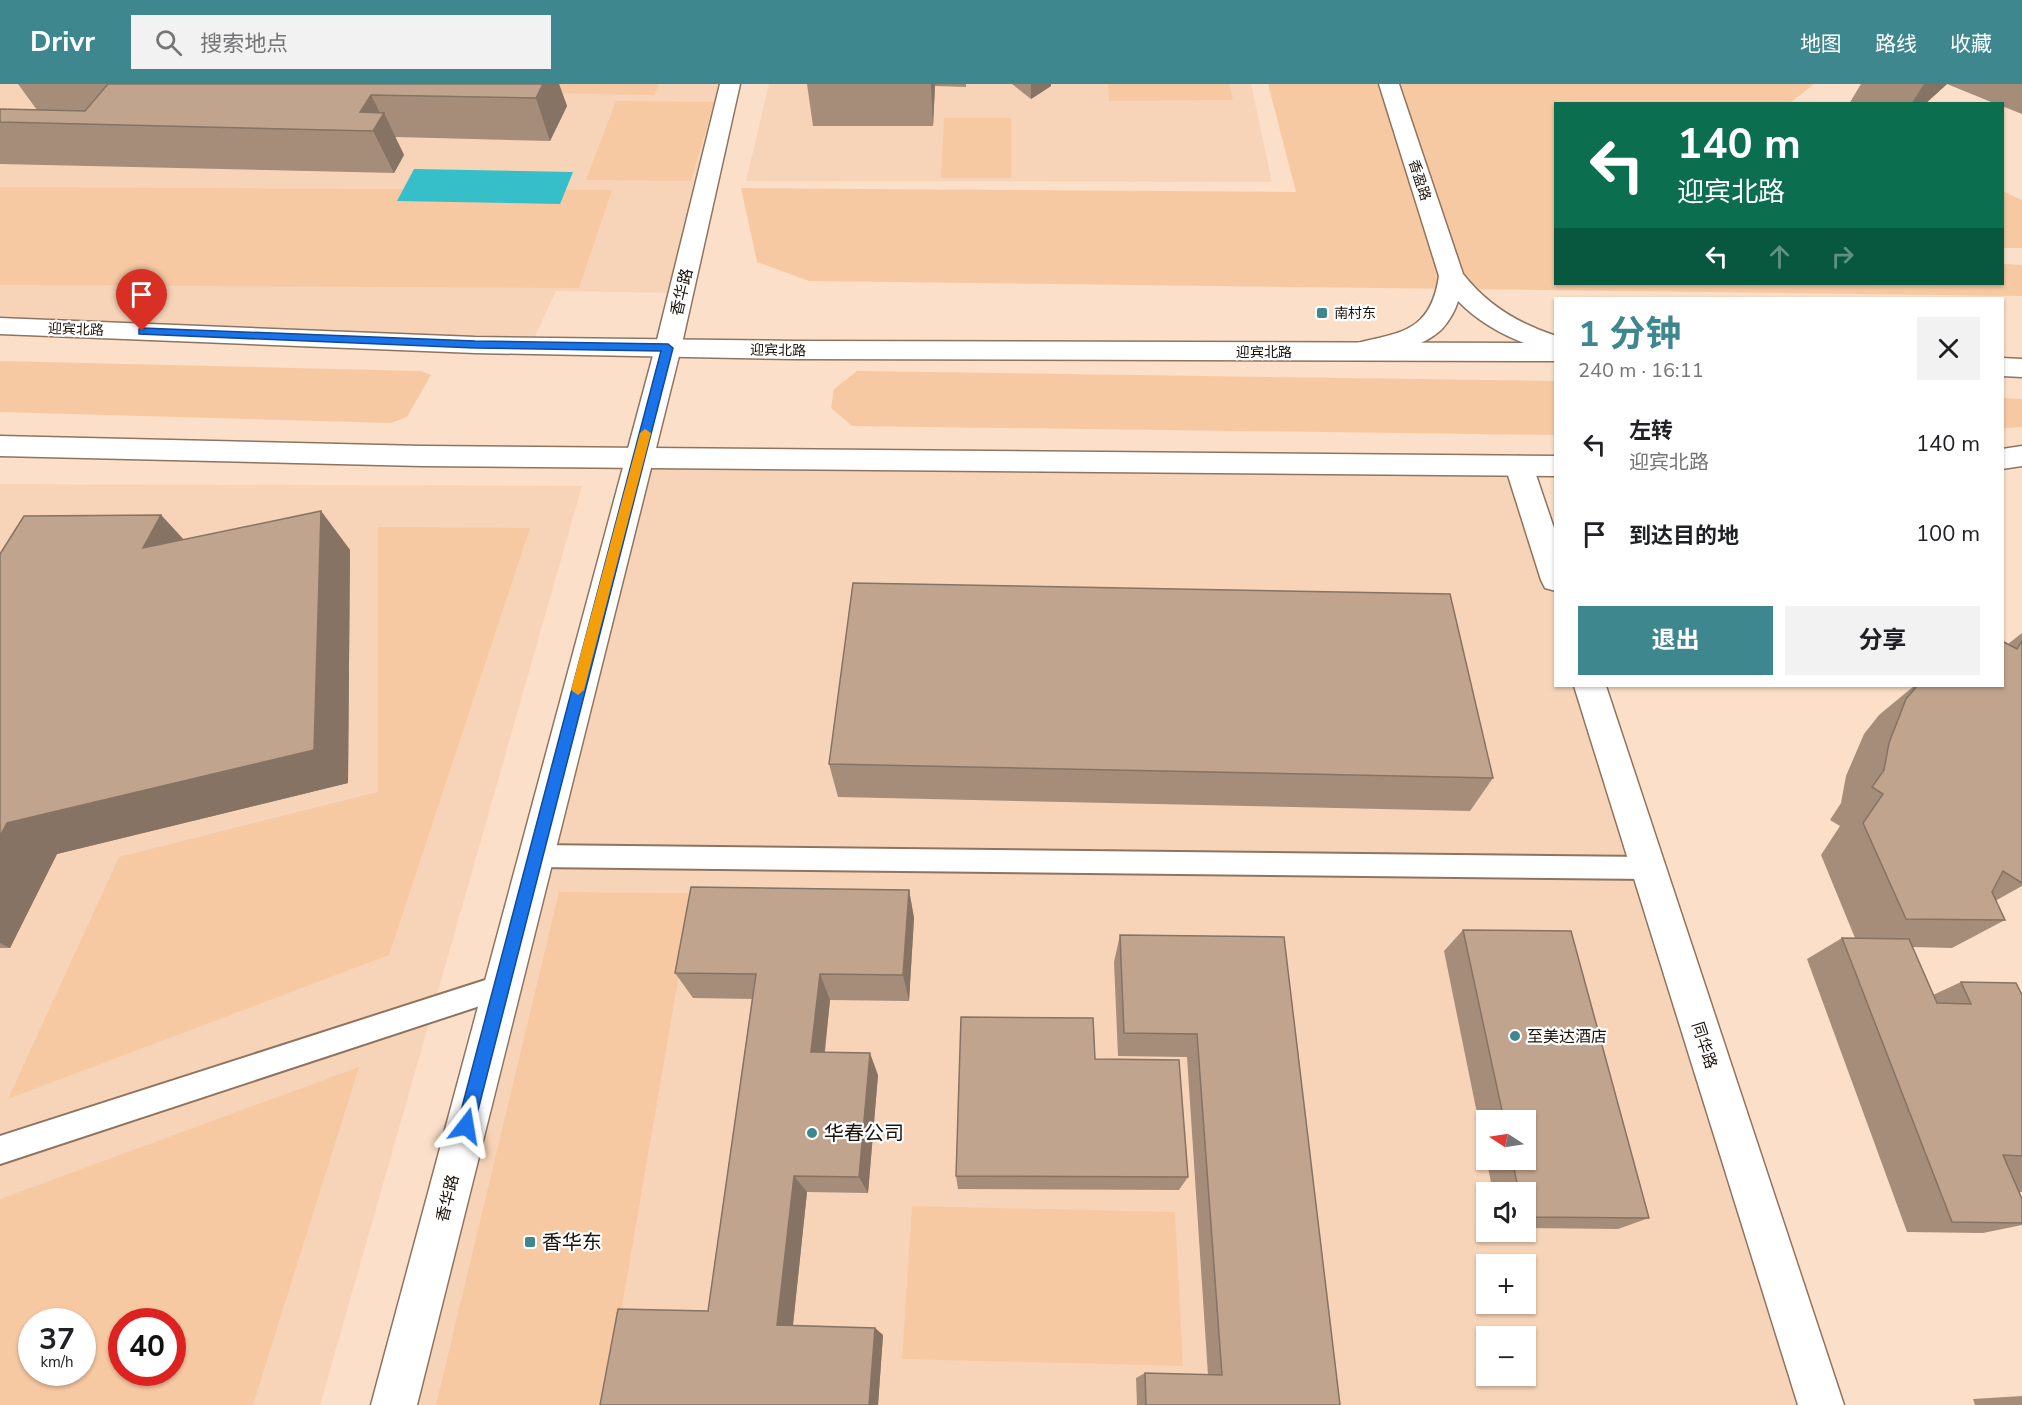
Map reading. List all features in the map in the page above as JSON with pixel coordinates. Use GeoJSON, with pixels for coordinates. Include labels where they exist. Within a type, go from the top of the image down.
{"type":"FeatureCollection","features":[{"type":"Feature","properties":{"kind":"main road","name":"香华路"},"geometry":{"type":"LineString","coordinates":[[394,1405],[668,348],[730,84]]}},
{"type":"Feature","properties":{"kind":"main road","name":"香盈路"},"geometry":{"type":"LineString","coordinates":[[1389,84],[1451,276]]}},
{"type":"Feature","properties":{"kind":"main road"},"geometry":{"type":"LineString","coordinates":[[1451,276],[1464,294],[1482,311],[1522,334],[1554,344]]}},
{"type":"Feature","properties":{"kind":"main road"},"geometry":{"type":"LineString","coordinates":[[1355,352],[1395,343],[1432,324],[1445,309],[1450,294],[1451,276]]}},
{"type":"Feature","properties":{"kind":"main road","name":"迎宾北路"},"geometry":{"type":"LineString","coordinates":[[0,326],[475,345],[1554,352]]}},
{"type":"Feature","properties":{"kind":"main road"},"geometry":{"type":"LineString","coordinates":[[2004,365],[2022,366]]}},
{"type":"Feature","properties":{"kind":"main road"},"geometry":{"type":"LineString","coordinates":[[0,446],[422,456],[1554,466]]}},
{"type":"Feature","properties":{"kind":"main road"},"geometry":{"type":"LineString","coordinates":[[2004,459],[2022,456]]}},
{"type":"Feature","properties":{"kind":"main road"},"geometry":{"type":"LineString","coordinates":[[1519,466],[1554,574]]}},
{"type":"Feature","properties":{"kind":"main road"},"geometry":{"type":"LineString","coordinates":[[2004,470],[2022,470]]}},
{"type":"Feature","properties":{"kind":"main road","name":"同华路"},"geometry":{"type":"LineString","coordinates":[[1590,687],[1821,1405]]}},
{"type":"Feature","properties":{"kind":"lane"},"geometry":{"type":"LineString","coordinates":[[535,856],[1648,868]]}},
{"type":"Feature","properties":{"kind":"lane"},"geometry":{"type":"LineString","coordinates":[[0,1150],[501,987]]}},
{"type":"Feature","properties":{"kind":"shaded area"},"geometry":{"type":"Polygon","coordinates":[[[0,84],[730,84],[680,293],[556,291],[531,345],[0,325],[0,84]]]}},
{"type":"Feature","properties":{"kind":"shaded area"},"geometry":{"type":"Polygon","coordinates":[[[424,84],[659,84],[654,95],[421,91],[424,84]]]}},
{"type":"Feature","properties":{"kind":"shaded area"},"geometry":{"type":"Polygon","coordinates":[[[769,84],[1251,84],[1272,182],[746,181],[769,84]]]}},
{"type":"Feature","properties":{"kind":"shaded area"},"geometry":{"type":"Polygon","coordinates":[[[1108,84],[1229,84],[1233,100],[1109,101],[1108,84]]]}},
{"type":"Feature","properties":{"kind":"shaded area"},"geometry":{"type":"Polygon","coordinates":[[[1268,84],[1814,84],[1791,102],[1554,102],[1554,285],[2004,285],[2004,264],[2022,265],[2022,296],[809,281],[757,262],[741,188],[1296,192],[1268,84]]]}},
{"type":"Feature","properties":{"kind":"shaded area"},"geometry":{"type":"Polygon","coordinates":[[[616,101],[714,102],[691,181],[586,180],[616,101]]]}},
{"type":"Feature","properties":{"kind":"shaded area"},"geometry":{"type":"Polygon","coordinates":[[[944,118],[1011,118],[1011,178],[941,178],[944,118]]]}},
{"type":"Feature","properties":{"kind":"shaded area"},"geometry":{"type":"Polygon","coordinates":[[[0,187],[612,190],[579,288],[0,285],[0,187]]]}},
{"type":"Feature","properties":{"kind":"shaded area"},"geometry":{"type":"Polygon","coordinates":[[[2004,191],[2022,200],[2022,248],[2004,248],[2004,191]]]}},
{"type":"Feature","properties":{"kind":"shaded area"},"geometry":{"type":"Polygon","coordinates":[[[0,361],[421,371],[431,375],[407,417],[391,423],[0,412],[0,361]]]}},
{"type":"Feature","properties":{"kind":"shaded area"},"geometry":{"type":"Polygon","coordinates":[[[857,371],[1554,381],[1554,435],[852,426],[831,408],[834,389],[857,371]]]}},
{"type":"Feature","properties":{"kind":"shaded area"},"geometry":{"type":"Polygon","coordinates":[[[2004,398],[2022,399],[2022,427],[2004,428],[2004,398]]]}},
{"type":"Feature","properties":{"kind":"shaded area"},"geometry":{"type":"Polygon","coordinates":[[[640,458],[1519,466],[1554,577],[1554,687],[1589,687],[1819,1405],[395,1405],[640,458]]]}},
{"type":"Feature","properties":{"kind":"shaded area"},"geometry":{"type":"Polygon","coordinates":[[[0,484],[582,486],[320,1405],[0,1405],[0,484]]]}},
{"type":"Feature","properties":{"kind":"shaded area"},"geometry":{"type":"Polygon","coordinates":[[[378,527],[530,528],[389,955],[8,1099],[119,857],[378,792],[378,527]]]}},
{"type":"Feature","properties":{"kind":"shaded area"},"geometry":{"type":"Polygon","coordinates":[[[559,892],[693,893],[605,1405],[436,1405],[559,892]]]}},
{"type":"Feature","properties":{"kind":"shaded area"},"geometry":{"type":"Polygon","coordinates":[[[359,1067],[253,1405],[0,1405],[0,1199],[359,1067]]]}},
{"type":"Feature","properties":{"kind":"shaded area"},"geometry":{"type":"Polygon","coordinates":[[[912,1206],[1175,1212],[1183,1366],[902,1359],[912,1206]]]}},
{"type":"Feature","properties":{"kind":"water"},"geometry":{"type":"Polygon","coordinates":[[[414,169],[573,172],[560,204],[397,201],[414,169]]]}},
{"type":"Feature","properties":{"kind":"building"},"geometry":{"type":"Polygon","coordinates":[[[108,84],[543,84],[536,98],[371,95],[360,112],[384,113],[373,131],[0,122],[0,109],[85,111],[108,84]]]}},
{"type":"Feature","properties":{"kind":"building"},"geometry":{"type":"Polygon","coordinates":[[[321,511],[314,750],[7,823],[0,836],[0,554],[24,516],[161,515],[143,548],[321,511]]]}},
{"type":"Feature","properties":{"kind":"building"},"geometry":{"type":"Polygon","coordinates":[[[853,583],[1450,594],[1493,778],[829,764],[853,583]]]}},
{"type":"Feature","properties":{"kind":"building"},"geometry":{"type":"Polygon","coordinates":[[[2022,641],[2022,883],[2003,871],[1992,892],[2005,920],[1906,919],[1863,823],[1883,794],[1872,787],[1884,770],[1889,743],[1906,699],[1916,687],[2004,687],[2004,642],[2017,649],[2022,641]]]}},
{"type":"Feature","properties":{"kind":"building","name":"华春公司"},"geometry":{"type":"Polygon","coordinates":[[[691,887],[909,890],[903,975],[820,974],[811,1052],[870,1053],[859,1177],[794,1176],[777,1325],[875,1328],[869,1405],[600,1405],[618,1309],[708,1311],[756,974],[675,973],[691,887]]]}},
{"type":"Feature","properties":{"kind":"building","name":"至美达酒店"},"geometry":{"type":"Polygon","coordinates":[[[1463,930],[1571,931],[1649,1218],[1536,1217],[1536,1182],[1517,1182],[1514,1170],[1536,1170],[1536,1110],[1502,1110],[1463,930]]]}},
{"type":"Feature","properties":{"kind":"building"},"geometry":{"type":"Polygon","coordinates":[[[1120,935],[1284,937],[1340,1405],[1146,1405],[1145,1373],[1222,1375],[1197,1034],[1124,1033],[1120,935]]]}},
{"type":"Feature","properties":{"kind":"building"},"geometry":{"type":"Polygon","coordinates":[[[1842,938],[1909,939],[1937,1003],[1971,1004],[1961,982],[2016,983],[2022,995],[2022,1156],[2003,1155],[2022,1199],[2022,1223],[1952,1222],[1842,938]]]}},
{"type":"Feature","properties":{"kind":"building"},"geometry":{"type":"Polygon","coordinates":[[[961,1017],[1093,1018],[1095,1059],[1179,1060],[1188,1177],[956,1176],[961,1017]]]}},
{"type":"Feature","properties":{"kind":"slow traffic"},"geometry":{"type":"LineString","coordinates":[[578,690],[645,433]]}},
{"type":"Feature","properties":{"kind":"place","name":"南村东"},"geometry":{"type":"Point","coordinates":[1322,313]}},
{"type":"Feature","properties":{"kind":"place","name":"至美达酒店"},"geometry":{"type":"Point","coordinates":[1515,1036]}},
{"type":"Feature","properties":{"kind":"place","name":"华春公司"},"geometry":{"type":"Point","coordinates":[812,1133]}},
{"type":"Feature","properties":{"kind":"place","name":"香华东"},"geometry":{"type":"Point","coordinates":[530,1242]}},
{"type":"Feature","properties":{"kind":"route"},"geometry":{"type":"LineString","coordinates":[[142,331],[475,345],[668,348],[466,1126]]}}]}
